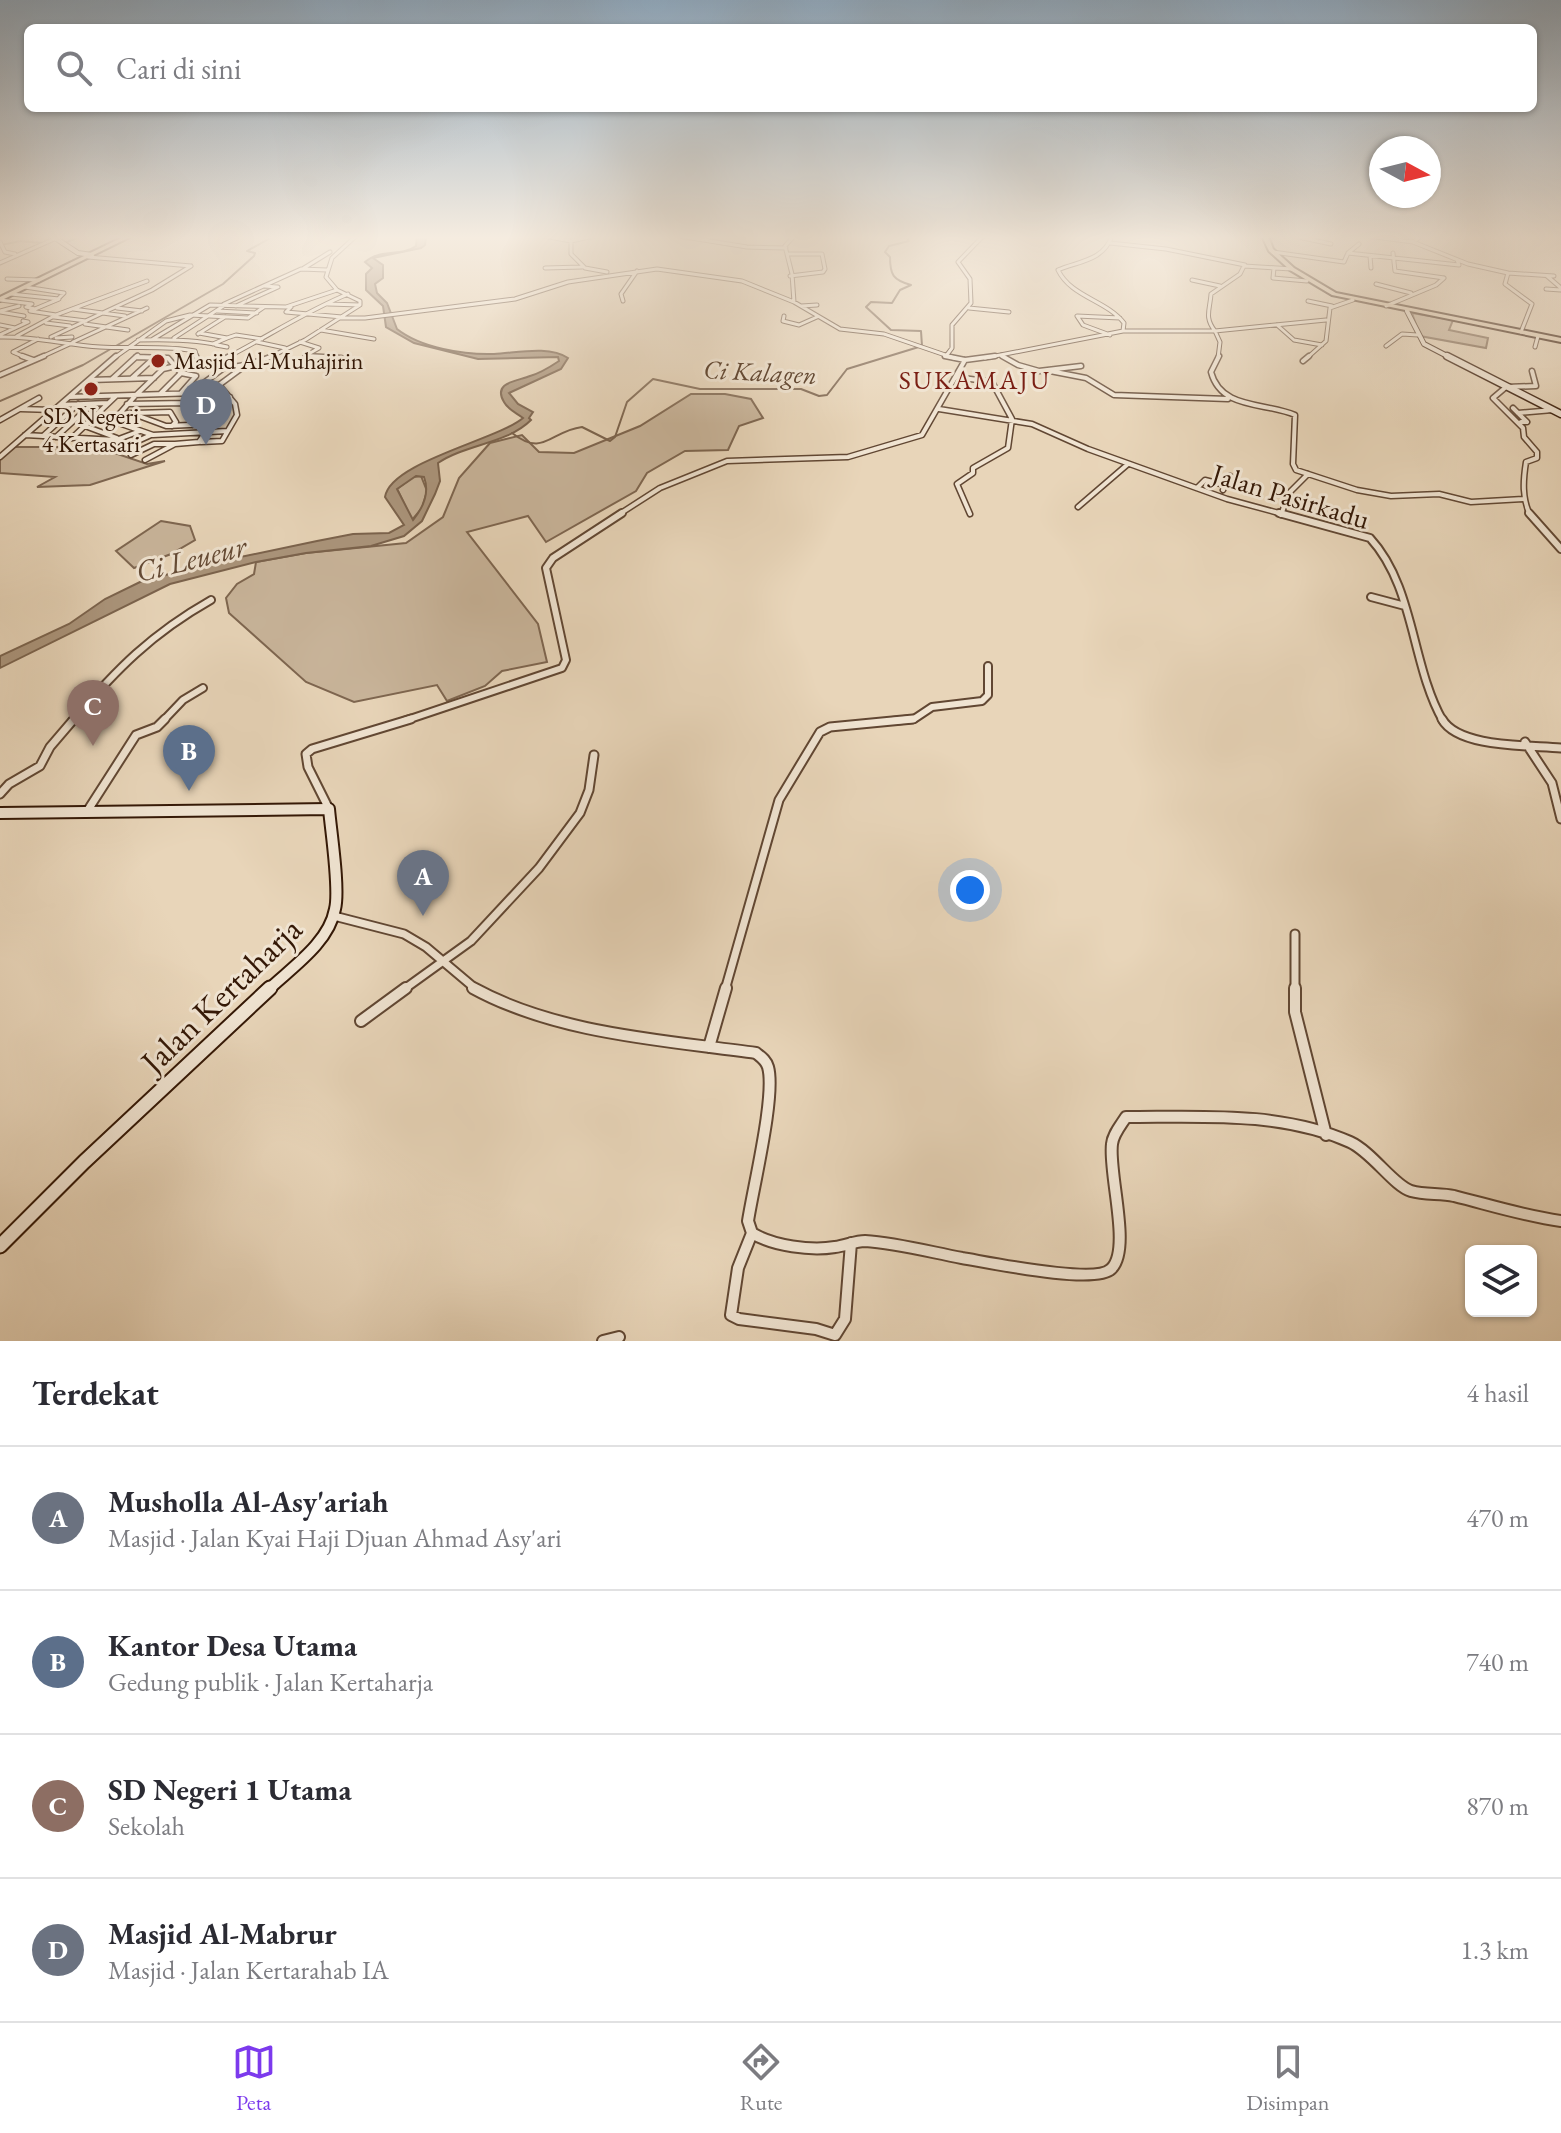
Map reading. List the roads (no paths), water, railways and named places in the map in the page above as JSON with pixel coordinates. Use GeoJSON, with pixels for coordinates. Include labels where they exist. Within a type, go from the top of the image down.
{"type":"FeatureCollection","features":[{"type":"Feature","properties":{"kind":"highway"},"geometry":{"type":"LineString","coordinates":[[1350,299],[1561,340]]}},
{"type":"Feature","properties":{"kind":"street"},"geometry":{"type":"LineString","coordinates":[[10,299],[32,304],[26,307]]}},
{"type":"Feature","properties":{"kind":"street"},"geometry":{"type":"LineString","coordinates":[[23,318],[58,299]]}},
{"type":"Feature","properties":{"kind":"street"},"geometry":{"type":"LineString","coordinates":[[17,336],[57,315],[104,299]]}},
{"type":"Feature","properties":{"kind":"street"},"geometry":{"type":"LineString","coordinates":[[50,338],[133,299]]}},
{"type":"Feature","properties":{"kind":"street"},"geometry":{"type":"LineString","coordinates":[[156,346],[237,299]]}},
{"type":"Feature","properties":{"kind":"street"},"geometry":{"type":"LineString","coordinates":[[236,306],[252,299]]}},
{"type":"Feature","properties":{"kind":"street"},"geometry":{"type":"LineString","coordinates":[[153,339],[210,305],[291,307],[315,299]]}},
{"type":"Feature","properties":{"kind":"street"},"geometry":{"type":"LineString","coordinates":[[208,367],[337,299]]}},
{"type":"Feature","properties":{"kind":"street"},"geometry":{"type":"LineString","coordinates":[[356,299],[360,305]]}},
{"type":"Feature","properties":{"kind":"street"},"geometry":{"type":"LineString","coordinates":[[291,307],[286,312],[342,318],[516,299]]}},
{"type":"Feature","properties":{"kind":"street"},"geometry":{"type":"LineString","coordinates":[[785,299],[843,330],[884,334],[965,360],[1002,356],[1051,343],[1123,331],[1215,331],[1326,320]]}},
{"type":"Feature","properties":{"kind":"street"},"geometry":{"type":"LineString","coordinates":[[946,356],[952,348],[952,325],[969,308],[970,299]]}},
{"type":"Feature","properties":{"kind":"street"},"geometry":{"type":"LineString","coordinates":[[1096,299],[1122,319],[1123,331]]}},
{"type":"Feature","properties":{"kind":"street"},"geometry":{"type":"LineString","coordinates":[[1209,299],[1205,315],[1221,340],[1221,353],[1211,376],[1228,399]]}},
{"type":"Feature","properties":{"kind":"street"},"geometry":{"type":"LineString","coordinates":[[1386,306],[1400,299]]}},
{"type":"Feature","properties":{"kind":"street"},"geometry":{"type":"LineString","coordinates":[[1521,332],[1532,304],[1525,299]]}},
{"type":"Feature","properties":{"kind":"street"},"geometry":{"type":"LineString","coordinates":[[1308,301],[1332,306],[1353,300]]}},
{"type":"Feature","properties":{"kind":"street"},"geometry":{"type":"LineString","coordinates":[[309,301],[360,305]]}},
{"type":"Feature","properties":{"kind":"street"},"geometry":{"type":"LineString","coordinates":[[224,368],[202,384],[219,385],[242,368],[300,342],[360,305]]}},
{"type":"Feature","properties":{"kind":"street"},"geometry":{"type":"LineString","coordinates":[[799,306],[817,305]]}},
{"type":"Feature","properties":{"kind":"street"},"geometry":{"type":"LineString","coordinates":[[0,312],[13,306],[26,307],[128,330]]}},
{"type":"Feature","properties":{"kind":"street"},"geometry":{"type":"LineString","coordinates":[[1303,361],[1326,341],[1326,320],[1332,306]]}},
{"type":"Feature","properties":{"kind":"street"},"geometry":{"type":"LineString","coordinates":[[0,457],[125,348],[166,321],[193,315],[248,318],[264,307]]}},
{"type":"Feature","properties":{"kind":"street"},"geometry":{"type":"LineString","coordinates":[[115,308],[142,311]]}},
{"type":"Feature","properties":{"kind":"street"},"geometry":{"type":"LineString","coordinates":[[0,375],[147,308]]}},
{"type":"Feature","properties":{"kind":"street"},"geometry":{"type":"LineString","coordinates":[[969,308],[1009,312]]}},
{"type":"Feature","properties":{"kind":"street"},"geometry":{"type":"LineString","coordinates":[[217,311],[257,313]]}},
{"type":"Feature","properties":{"kind":"street"},"geometry":{"type":"LineString","coordinates":[[1407,311],[1418,335],[1428,346],[1561,414]]}},
{"type":"Feature","properties":{"kind":"street"},"geometry":{"type":"LineString","coordinates":[[0,312],[28,322],[0,336]]}},
{"type":"Feature","properties":{"kind":"street"},"geometry":{"type":"LineString","coordinates":[[72,312],[129,317]]}},
{"type":"Feature","properties":{"kind":"street"},"geometry":{"type":"LineString","coordinates":[[784,316],[782,321],[797,325],[817,317]]}},
{"type":"Feature","properties":{"kind":"street"},"geometry":{"type":"LineString","coordinates":[[1110,335],[1083,325],[1077,316],[1122,319]]}},
{"type":"Feature","properties":{"kind":"street"},"geometry":{"type":"LineString","coordinates":[[190,339],[225,317]]}},
{"type":"Feature","properties":{"kind":"street"},"geometry":{"type":"LineString","coordinates":[[43,322],[74,326]]}},
{"type":"Feature","properties":{"kind":"street"},"geometry":{"type":"LineString","coordinates":[[0,325],[15,328]]}},
{"type":"Feature","properties":{"kind":"street"},"geometry":{"type":"LineString","coordinates":[[1277,325],[1295,341],[1322,345]]}},
{"type":"Feature","properties":{"kind":"street"},"geometry":{"type":"LineString","coordinates":[[321,330],[374,339]]}},
{"type":"Feature","properties":{"kind":"street"},"geometry":{"type":"LineString","coordinates":[[199,333],[227,338]]}},
{"type":"Feature","properties":{"kind":"street"},"geometry":{"type":"LineString","coordinates":[[1386,346],[1402,334],[1418,335]]}},
{"type":"Feature","properties":{"kind":"street"},"geometry":{"type":"LineString","coordinates":[[135,340],[173,338],[214,344],[237,335],[287,348]]}},
{"type":"Feature","properties":{"kind":"street"},"geometry":{"type":"LineString","coordinates":[[0,336],[194,351],[198,361],[208,367],[242,368]]}},
{"type":"Feature","properties":{"kind":"street"},"geometry":{"type":"LineString","coordinates":[[1535,347],[1538,336]]}},
{"type":"Feature","properties":{"kind":"street"},"geometry":{"type":"LineString","coordinates":[[33,360],[13,352],[41,338]]}},
{"type":"Feature","properties":{"kind":"street"},"geometry":{"type":"LineString","coordinates":[[300,342],[319,348],[305,356],[341,358]]}},
{"type":"Feature","properties":{"kind":"street"},"geometry":{"type":"LineString","coordinates":[[112,379],[147,347]]}},
{"type":"Feature","properties":{"kind":"street"},"geometry":{"type":"LineString","coordinates":[[132,379],[156,356]]}},
{"type":"Feature","properties":{"kind":"street"},"geometry":{"type":"LineString","coordinates":[[1002,356],[1006,360],[1086,378],[1114,395],[1228,399],[1295,415],[1293,464],[1296,470],[1357,490],[1391,496],[1439,494],[1471,502],[1523,499]]}},
{"type":"Feature","properties":{"kind":"street"},"geometry":{"type":"LineString","coordinates":[[136,357],[171,359],[181,373],[196,377],[181,393]]}},
{"type":"Feature","properties":{"kind":"street"},"geometry":{"type":"LineString","coordinates":[[0,813],[329,809],[308,767],[306,754],[312,749],[441,710],[562,668],[566,660],[546,568],[553,558],[660,488],[694,472],[736,459],[835,458],[877,451],[925,433],[965,360]]}},
{"type":"Feature","properties":{"kind":"street"},"geometry":{"type":"LineString","coordinates":[[198,361],[163,369],[113,421],[151,435],[227,431]]}},
{"type":"Feature","properties":{"kind":"street"},"geometry":{"type":"LineString","coordinates":[[1050,371],[1067,364],[1081,366]]}},
{"type":"Feature","properties":{"kind":"street"},"geometry":{"type":"LineString","coordinates":[[1532,371],[1536,386],[1510,386],[1493,398],[1522,426],[1524,437],[1538,455],[1526,462],[1523,499],[1528,516],[1561,549]]}},
{"type":"Feature","properties":{"kind":"street"},"geometry":{"type":"LineString","coordinates":[[160,394],[181,373]]}},
{"type":"Feature","properties":{"kind":"street"},"geometry":{"type":"LineString","coordinates":[[956,377],[992,382],[1012,419],[1008,448],[973,468],[973,473],[957,484],[970,514]]}},
{"type":"Feature","properties":{"kind":"street"},"geometry":{"type":"LineString","coordinates":[[90,380],[154,378]]}},
{"type":"Feature","properties":{"kind":"street"},"geometry":{"type":"LineString","coordinates":[[131,455],[156,444],[221,441],[238,413],[219,385]]}},
{"type":"Feature","properties":{"kind":"street"},"geometry":{"type":"LineString","coordinates":[[69,397],[200,393],[218,414],[199,442]]}},
{"type":"Feature","properties":{"kind":"street"},"geometry":{"type":"LineString","coordinates":[[72,438],[116,396]]}},
{"type":"Feature","properties":{"kind":"street"},"geometry":{"type":"LineString","coordinates":[[127,404],[186,403],[230,397]]}},
{"type":"Feature","properties":{"kind":"street"},"geometry":{"type":"LineString","coordinates":[[0,420],[39,398]]}},
{"type":"Feature","properties":{"kind":"street"},"geometry":{"type":"LineString","coordinates":[[60,405],[108,403]]}},
{"type":"Feature","properties":{"kind":"street"},"geometry":{"type":"LineString","coordinates":[[186,403],[196,416],[192,425]]}},
{"type":"Feature","properties":{"kind":"street"},"geometry":{"type":"LineString","coordinates":[[43,436],[78,404]]}},
{"type":"Feature","properties":{"kind":"street"},"geometry":{"type":"LineString","coordinates":[[56,437],[92,404]]}},
{"type":"Feature","properties":{"kind":"street"},"geometry":{"type":"LineString","coordinates":[[1513,408],[1527,422],[1521,422]]}},
{"type":"Feature","properties":{"kind":"street"},"geometry":{"type":"LineString","coordinates":[[21,409],[54,410]]}},
{"type":"Feature","properties":{"kind":"street","name":"Jalan Pasirkadu"},"geometry":{"type":"LineString","coordinates":[[939,409],[1032,424],[1128,464],[1197,488],[1281,516],[1370,538],[1380,549],[1405,606],[1437,711],[1447,729],[1462,738],[1561,748]]}},
{"type":"Feature","properties":{"kind":"street"},"geometry":{"type":"LineString","coordinates":[[1518,413],[1553,410]]}},
{"type":"Feature","properties":{"kind":"street"},"geometry":{"type":"LineString","coordinates":[[118,414],[170,412],[175,421],[172,426]]}},
{"type":"Feature","properties":{"kind":"street"},"geometry":{"type":"LineString","coordinates":[[131,413],[172,426],[213,424]]}},
{"type":"Feature","properties":{"kind":"street"},"geometry":{"type":"LineString","coordinates":[[85,426],[120,440]]}},
{"type":"Feature","properties":{"kind":"street"},"geometry":{"type":"LineString","coordinates":[[25,435],[120,440],[140,431]]}},
{"type":"Feature","properties":{"kind":"street"},"geometry":{"type":"LineString","coordinates":[[118,450],[151,435]]}},
{"type":"Feature","properties":{"kind":"street"},"geometry":{"type":"LineString","coordinates":[[145,460],[178,444]]}},
{"type":"Feature","properties":{"kind":"street"},"geometry":{"type":"LineString","coordinates":[[1078,507],[1128,464]]}},
{"type":"Feature","properties":{"kind":"street"},"geometry":{"type":"LineString","coordinates":[[1281,516],[1289,493],[1308,474]]}},
{"type":"Feature","properties":{"kind":"street"},"geometry":{"type":"LineString","coordinates":[[1197,488],[1205,480],[1224,488],[1230,476]]}},
{"type":"Feature","properties":{"kind":"street"},"geometry":{"type":"LineString","coordinates":[[1371,597],[1405,606]]}},
{"type":"Feature","properties":{"kind":"street"},"geometry":{"type":"LineString","coordinates":[[0,794],[9,784],[40,766],[46,751],[120,666],[169,624],[211,600]]}},
{"type":"Feature","properties":{"kind":"street"},"geometry":{"type":"LineString","coordinates":[[709,1047],[779,800],[820,732],[830,727],[914,719],[932,707],[982,701],[988,695],[988,666]]}},
{"type":"Feature","properties":{"kind":"street"},"geometry":{"type":"LineString","coordinates":[[86,813],[135,736],[157,727],[185,699],[203,688]]}},
{"type":"Feature","properties":{"kind":"street"},"geometry":{"type":"LineString","coordinates":[[1525,742],[1552,783],[1561,819]]}},
{"type":"Feature","properties":{"kind":"street"},"geometry":{"type":"LineString","coordinates":[[361,1021],[443,963],[496,917],[567,834],[580,813],[589,790],[594,755]]}},
{"type":"Feature","properties":{"kind":"street","name":"Jalan Kertaharja"},"geometry":{"type":"LineString","coordinates":[[0,1246],[84,1162],[313,948],[334,916],[337,900],[329,809]]}},
{"type":"Feature","properties":{"kind":"street"},"geometry":{"type":"LineString","coordinates":[[334,916],[392,928],[423,945],[460,982],[526,1011],[666,1043],[756,1053],[767,1063],[767,1096],[748,1221],[752,1233],[738,1268],[731,1315],[739,1319],[816,1329],[835,1335],[845,1319],[851,1243]]}},
{"type":"Feature","properties":{"kind":"street"},"geometry":{"type":"LineString","coordinates":[[1295,934],[1295,1012],[1326,1135]]}},
{"type":"Feature","properties":{"kind":"street"},"geometry":{"type":"LineString","coordinates":[[752,1233],[762,1239],[784,1244],[832,1248],[863,1241],[1035,1270],[1099,1276],[1112,1269],[1119,1256],[1120,1232],[1111,1173],[1112,1140],[1126,1117],[1261,1120],[1326,1135],[1365,1150],[1409,1191],[1451,1195],[1522,1216],[1561,1221]]}},
{"type":"Feature","properties":{"kind":"street"},"geometry":{"type":"LineString","coordinates":[[603,1341],[619,1337]]}},
{"type":"Feature","properties":{"kind":"waterway"},"geometry":{"type":"LineString","coordinates":[[0,401],[83,365],[198,299]]}},
{"type":"Feature","properties":{"kind":"waterway","name":"Ci Kalagen"},"geometry":{"type":"LineString","coordinates":[[512,433],[523,440],[540,443],[582,427],[610,441],[615,437],[627,402],[653,379],[700,389],[801,389],[819,396],[827,395],[847,369],[922,346],[921,331],[891,330],[866,307],[871,302],[892,303],[895,299]]}},
{"type":"Feature","properties":{"kind":"place","name":"Masjid Al-Muhajirin"},"geometry":{"type":"Point","coordinates":[158,361]}},
{"type":"Feature","properties":{"kind":"place","name":"SD Negeri 4 Kertasari"},"geometry":{"type":"Point","coordinates":[91,389]}},
{"type":"Feature","properties":{"kind":"place","name":"Masjid Al-Mabrur"},"geometry":{"type":"Point","coordinates":[206,445]}},
{"type":"Feature","properties":{"kind":"place","name":"SD Negeri 1 Utama"},"geometry":{"type":"Point","coordinates":[93,746]}},
{"type":"Feature","properties":{"kind":"place","name":"Kantor Desa Utama"},"geometry":{"type":"Point","coordinates":[189,791]}},
{"type":"Feature","properties":{"kind":"place","name":"Musholla Al-Asy'ariah"},"geometry":{"type":"Point","coordinates":[423,916]}},
{"type":"Feature","properties":{"kind":"district","name":"SUKAMAJU"},"geometry":{"type":"Point","coordinates":[975,380]}},
{"type":"Feature","properties":{"kind":"water label","name":"Ci Leueur"},"geometry":{"type":"Point","coordinates":[191,559]}}]}
